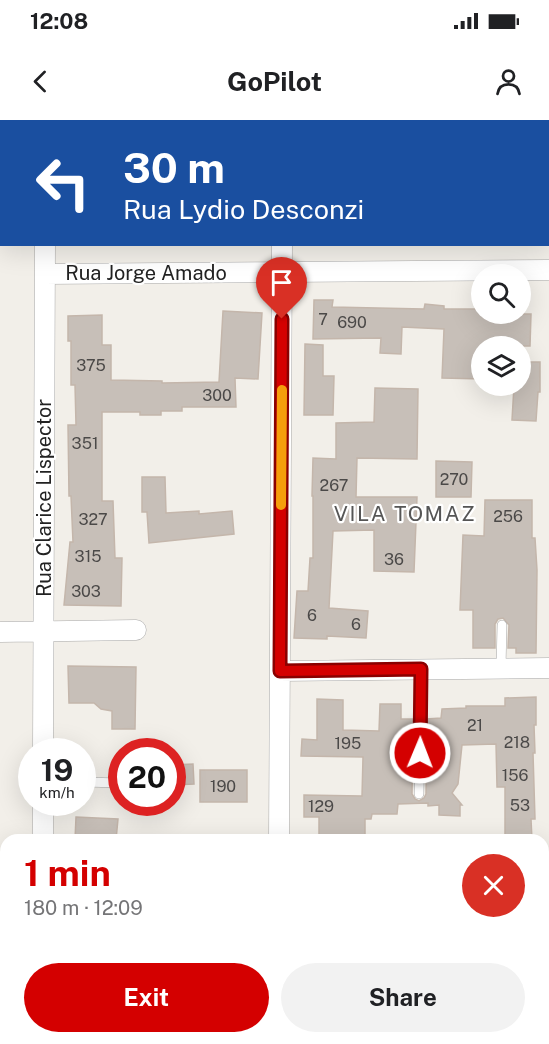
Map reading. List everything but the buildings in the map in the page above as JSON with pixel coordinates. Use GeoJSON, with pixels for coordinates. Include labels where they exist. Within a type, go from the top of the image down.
{"type":"FeatureCollection","features":[{"type":"Feature","properties":{"kind":"street","name":"Rua Clarice Lispector"},"geometry":{"type":"LineString","coordinates":[[43,738],[45,246]]}},
{"type":"Feature","properties":{"kind":"street"},"geometry":{"type":"LineString","coordinates":[[279,834],[282,246]]}},
{"type":"Feature","properties":{"kind":"street","name":"Rua Jorge Amado"},"geometry":{"type":"LineString","coordinates":[[45,274],[549,270]]}},
{"type":"Feature","properties":{"kind":"street"},"geometry":{"type":"LineString","coordinates":[[0,632],[136,630]]}},
{"type":"Feature","properties":{"kind":"street"},"geometry":{"type":"LineString","coordinates":[[280,671],[549,668]]}},
{"type":"Feature","properties":{"kind":"street"},"geometry":{"type":"LineString","coordinates":[[43,816],[43,834]]}},
{"type":"Feature","properties":{"kind":"lane"},"geometry":{"type":"LineString","coordinates":[[501,668],[502,624]]}},
{"type":"Feature","properties":{"kind":"lane"},"geometry":{"type":"LineString","coordinates":[[419,794],[421,669]]}},
{"type":"Feature","properties":{"kind":"slow traffic"},"geometry":{"type":"LineString","coordinates":[[281,505],[282,390]]}},
{"type":"Feature","properties":{"kind":"district","name":"VILA TOMAZ"},"geometry":{"type":"Point","coordinates":[405,514]}},
{"type":"Feature","properties":{"kind":"route"},"geometry":{"type":"LineString","coordinates":[[282,319],[280,671],[421,669],[420,753]]}}]}
